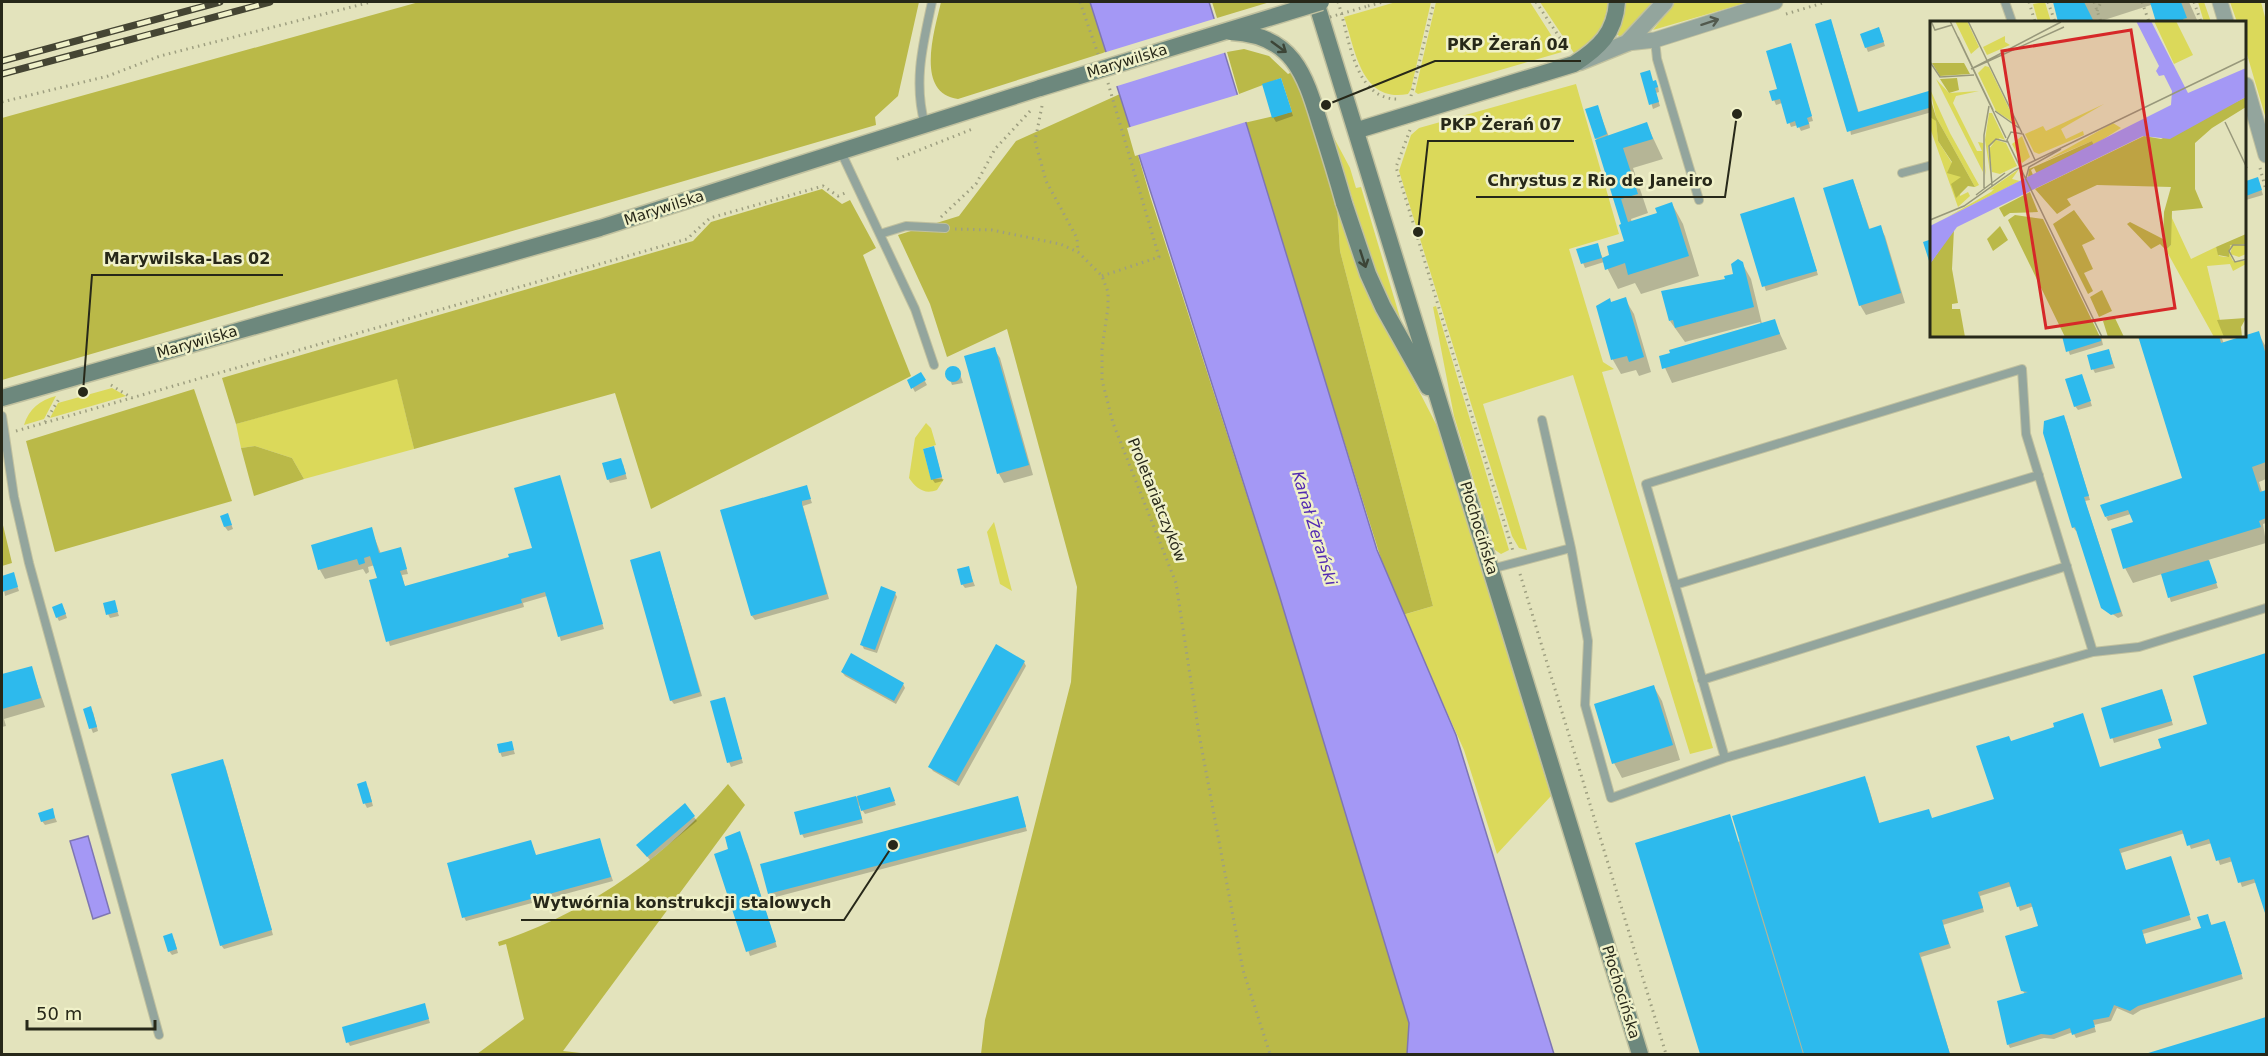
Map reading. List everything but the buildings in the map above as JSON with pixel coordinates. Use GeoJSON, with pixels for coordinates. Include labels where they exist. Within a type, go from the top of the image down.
{"type":"FeatureCollection","features":[{"type":"Feature","properties":{"kind":"main road","name":"Płochocińska"},"geometry":{"type":"LineString","coordinates":[[1316,2],[1358,130],[1426,360],[1640,1054]]}},
{"type":"Feature","properties":{"kind":"main road","name":"Marywilska"},"geometry":{"type":"LineString","coordinates":[[2,398],[600,228],[1321,2]]}},
{"type":"Feature","properties":{"kind":"main road"},"geometry":{"type":"LineString","coordinates":[[1358,130],[1573,60],[1603,43],[1616,17],[1617,2]]}},
{"type":"Feature","properties":{"kind":"main road"},"geometry":{"type":"LineString","coordinates":[[1224,32],[1245,33],[1268,40],[1297,63],[1308,85],[1368,274],[1383,307],[1443,413]]}},
{"type":"Feature","properties":{"kind":"street"},"geometry":{"type":"LineString","coordinates":[[1628,43],[1665,2]]}},
{"type":"Feature","properties":{"kind":"street"},"geometry":{"type":"LineString","coordinates":[[1573,60],[1628,43],[1655,40],[1775,2]]}},
{"type":"Feature","properties":{"kind":"street"},"geometry":{"type":"LineString","coordinates":[[2220,2],[2226,21]]}},
{"type":"Feature","properties":{"kind":"street"},"geometry":{"type":"LineString","coordinates":[[2247,88],[2266,155]]}},
{"type":"Feature","properties":{"kind":"lane"},"geometry":{"type":"LineString","coordinates":[[925,125],[919,97],[918,75],[932,2]]}},
{"type":"Feature","properties":{"kind":"lane"},"geometry":{"type":"LineString","coordinates":[[2005,2],[2012,21]]}},
{"type":"Feature","properties":{"kind":"lane"},"geometry":{"type":"LineString","coordinates":[[1655,40],[1657,58],[1699,200]]}},
{"type":"Feature","properties":{"kind":"lane"},"geometry":{"type":"LineString","coordinates":[[841,152],[915,309],[934,365]]}},
{"type":"Feature","properties":{"kind":"lane"},"geometry":{"type":"LineString","coordinates":[[1902,173],[1930,166]]}},
{"type":"Feature","properties":{"kind":"lane"},"geometry":{"type":"LineString","coordinates":[[880,234],[906,226],[945,228]]}},
{"type":"Feature","properties":{"kind":"lane"},"geometry":{"type":"LineString","coordinates":[[1725,758],[1646,484],[2022,369],[2026,434],[2093,652]]}},
{"type":"Feature","properties":{"kind":"lane"},"geometry":{"type":"LineString","coordinates":[[2,416],[14,496],[29,563],[159,1035]]}},
{"type":"Feature","properties":{"kind":"lane"},"geometry":{"type":"LineString","coordinates":[[1542,420],[1571,548],[1588,641],[1585,705],[1611,798],[1725,758],[2093,652],[2139,647],[2266,608]]}},
{"type":"Feature","properties":{"kind":"lane"},"geometry":{"type":"LineString","coordinates":[[1675,585],[2039,475]]}},
{"type":"Feature","properties":{"kind":"lane"},"geometry":{"type":"LineString","coordinates":[[1491,569],[1571,548]]}},
{"type":"Feature","properties":{"kind":"lane"},"geometry":{"type":"LineString","coordinates":[[1702,680],[2067,566]]}},
{"type":"Feature","properties":{"kind":"path"},"geometry":{"type":"LineString","coordinates":[[2,102],[108,76],[160,56],[371,2]]}},
{"type":"Feature","properties":{"kind":"path"},"geometry":{"type":"LineString","coordinates":[[1080,2],[1099,58]]}},
{"type":"Feature","properties":{"kind":"path"},"geometry":{"type":"LineString","coordinates":[[1338,2],[1362,79],[1374,93],[1396,100],[1410,98],[1434,2]]}},
{"type":"Feature","properties":{"kind":"path"},"geometry":{"type":"LineString","coordinates":[[1368,6],[1383,2]]}},
{"type":"Feature","properties":{"kind":"path"},"geometry":{"type":"LineString","coordinates":[[1536,2],[1573,60]]}},
{"type":"Feature","properties":{"kind":"path"},"geometry":{"type":"LineString","coordinates":[[2030,2],[2035,21]]}},
{"type":"Feature","properties":{"kind":"path"},"geometry":{"type":"LineString","coordinates":[[2048,2],[2055,21]]}},
{"type":"Feature","properties":{"kind":"path"},"geometry":{"type":"LineString","coordinates":[[2094,2],[2101,21]]}},
{"type":"Feature","properties":{"kind":"path"},"geometry":{"type":"LineString","coordinates":[[2097,10],[2101,2]]}},
{"type":"Feature","properties":{"kind":"path"},"geometry":{"type":"LineString","coordinates":[[2142,2],[2149,21]]}},
{"type":"Feature","properties":{"kind":"path"},"geometry":{"type":"LineString","coordinates":[[2194,2],[2201,21]]}},
{"type":"Feature","properties":{"kind":"path"},"geometry":{"type":"LineString","coordinates":[[945,228],[992,230],[1038,238],[1078,252],[1102,276],[1159,257],[1107,81]]}},
{"type":"Feature","properties":{"kind":"path"},"geometry":{"type":"LineString","coordinates":[[1022,113],[1044,105],[1035,141],[1046,181],[1077,238],[1078,252]]}},
{"type":"Feature","properties":{"kind":"path"},"geometry":{"type":"LineString","coordinates":[[930,227],[976,184],[995,149],[1032,109]]}},
{"type":"Feature","properties":{"kind":"path"},"geometry":{"type":"LineString","coordinates":[[897,159],[983,125]]}},
{"type":"Feature","properties":{"kind":"path"},"geometry":{"type":"LineString","coordinates":[[1418,125],[1410,129],[1396,167],[1666,1054]]}},
{"type":"Feature","properties":{"kind":"path"},"geometry":{"type":"LineString","coordinates":[[5,434],[687,239],[704,222],[823,186],[838,196],[845,193]]}},
{"type":"Feature","properties":{"kind":"path","name":"Proletariatczyków"},"geometry":{"type":"LineString","coordinates":[[1102,276],[1108,292],[1108,307],[1101,349],[1102,380],[1113,423],[1176,583],[1199,734],[1243,970],[1270,1054]]}},
{"type":"Feature","properties":{"kind":"path"},"geometry":{"type":"LineString","coordinates":[[101,387],[112,384],[132,398]]}},
{"type":"Feature","properties":{"kind":"path"},"geometry":{"type":"LineString","coordinates":[[45,423],[58,400],[69,397]]}},
{"type":"Feature","properties":{"kind":"shaded area"},"geometry":{"type":"Polygon","coordinates":[[[419,2],[919,2],[898,96],[875,117],[876,125],[2,380],[2,118],[419,2]]]}},
{"type":"Feature","properties":{"kind":"shaded area"},"geometry":{"type":"Polygon","coordinates":[[[941,2],[1090,2],[1106,52],[958,99],[944,94],[936,85],[932,73],[932,43],[941,2]]]}},
{"type":"Feature","properties":{"kind":"shaded area"},"geometry":{"type":"Polygon","coordinates":[[[1212,2],[1270,2],[1217,18],[1212,2]]]}},
{"type":"Feature","properties":{"kind":"shaded area"},"geometry":{"type":"Polygon","coordinates":[[[1396,2],[1431,2],[1411,89],[1408,94],[1392,95],[1380,91],[1370,83],[1363,72],[1344,17],[1396,2]]]}},
{"type":"Feature","properties":{"kind":"shaded area"},"geometry":{"type":"Polygon","coordinates":[[[1436,2],[1530,2],[1562,52],[1418,94],[1415,92],[1436,2]]]}},
{"type":"Feature","properties":{"kind":"shaded area"},"geometry":{"type":"Polygon","coordinates":[[[1540,2],[1608,3],[1605,19],[1594,39],[1574,53],[1540,2]]]}},
{"type":"Feature","properties":{"kind":"shaded area"},"geometry":{"type":"Polygon","coordinates":[[[1624,2],[1656,2],[1621,38],[1617,34],[1624,2]]]}},
{"type":"Feature","properties":{"kind":"shaded area"},"geometry":{"type":"Polygon","coordinates":[[[1675,2],[1749,2],[1653,30],[1675,2]]]}},
{"type":"Feature","properties":{"kind":"shaded area"},"geometry":{"type":"Polygon","coordinates":[[[2045,2],[2051,21],[2038,21],[2033,4],[2045,2]]]}},
{"type":"Feature","properties":{"kind":"shaded area"},"geometry":{"type":"Polygon","coordinates":[[[2198,2],[2204,2],[2211,21],[2204,21],[2198,2]]]}},
{"type":"Feature","properties":{"kind":"shaded area"},"geometry":{"type":"Polygon","coordinates":[[[2230,2],[2261,2],[2266,21],[2266,119],[2247,54],[2247,21],[2237,21],[2230,2]]]}},
{"type":"Feature","properties":{"kind":"shaded area"},"geometry":{"type":"Polygon","coordinates":[[[1244,49],[1269,56],[1288,74],[1292,72],[1299,84],[1337,205],[1340,251],[1433,606],[1399,616],[1244,123],[1292,112],[1281,78],[1239,94],[1227,52],[1244,49]]]}},
{"type":"Feature","properties":{"kind":"shaded area"},"geometry":{"type":"Polygon","coordinates":[[[1576,84],[1619,234],[1569,249],[1603,362],[1614,369],[1602,372],[1713,748],[1690,754],[1573,375],[1483,404],[1527,550],[1519,548],[1512,536],[1399,171],[1411,135],[1419,128],[1576,84]]]}},
{"type":"Feature","properties":{"kind":"shaded area"},"geometry":{"type":"Polygon","coordinates":[[[1120,94],[1150,196],[1278,591],[1409,1023],[1407,1054],[981,1054],[985,1020],[1071,682],[1077,587],[1007,329],[947,357],[930,304],[898,235],[959,216],[1016,141],[1120,94]]]}},
{"type":"Feature","properties":{"kind":"shaded area"},"geometry":{"type":"Polygon","coordinates":[[[1332,134],[1350,168],[1356,188],[1361,187],[1401,321],[1381,290],[1332,134]]]}},
{"type":"Feature","properties":{"kind":"shaded area"},"geometry":{"type":"Polygon","coordinates":[[[822,189],[842,204],[850,200],[876,248],[863,255],[911,376],[651,509],[615,393],[414,449],[397,379],[236,424],[222,378],[693,241],[711,222],[822,189]]]}},
{"type":"Feature","properties":{"kind":"shaded area"},"geometry":{"type":"Polygon","coordinates":[[[1337,205],[1384,323],[1438,428],[1551,796],[1497,854],[1464,750],[1403,615],[1433,606],[1340,251],[1337,205]]]}},
{"type":"Feature","properties":{"kind":"shaded area"},"geometry":{"type":"Polygon","coordinates":[[[1436,306],[1509,550],[1501,554],[1495,550],[1454,416],[1433,307],[1436,306]]]}},
{"type":"Feature","properties":{"kind":"shaded area"},"geometry":{"type":"Polygon","coordinates":[[[397,378],[414,449],[304,479],[292,458],[255,446],[241,448],[236,424],[397,378]]]}},
{"type":"Feature","properties":{"kind":"shaded area"},"geometry":{"type":"Polygon","coordinates":[[[112,388],[126,396],[50,418],[58,403],[112,388]]]}},
{"type":"Feature","properties":{"kind":"shaded area"},"geometry":{"type":"Polygon","coordinates":[[[194,389],[232,501],[55,552],[26,441],[194,389]]]}},
{"type":"Feature","properties":{"kind":"shaded area"},"geometry":{"type":"Polygon","coordinates":[[[56,396],[44,419],[24,425],[36,406],[56,396]]]}},
{"type":"Feature","properties":{"kind":"shaded area"},"geometry":{"type":"Polygon","coordinates":[[[926,423],[931,428],[936,445],[923,449],[931,479],[944,479],[937,490],[928,492],[918,488],[909,478],[915,438],[926,423]]]}},
{"type":"Feature","properties":{"kind":"shaded area"},"geometry":{"type":"Polygon","coordinates":[[[255,446],[292,458],[304,479],[254,496],[241,448],[255,446]]]}},
{"type":"Feature","properties":{"kind":"shaded area"},"geometry":{"type":"Polygon","coordinates":[[[2,521],[12,563],[2,566],[2,521]]]}},
{"type":"Feature","properties":{"kind":"shaded area"},"geometry":{"type":"Polygon","coordinates":[[[994,522],[1012,591],[1000,584],[987,532],[994,522]]]}},
{"type":"Feature","properties":{"kind":"shaded area"},"geometry":{"type":"Polygon","coordinates":[[[728,784],[745,805],[563,1051],[590,1054],[477,1054],[524,1019],[506,944],[499,946],[498,942],[563,915],[624,879],[679,835],[728,784]]]}},
{"type":"Feature","properties":{"kind":"water","name":"Kanał Żerański"},"geometry":{"type":"Polygon","coordinates":[[[1090,2],[1209,2],[1377,550],[1456,735],[1554,1054],[1407,1054],[1409,1023],[1278,591],[1090,2]]]}},
{"type":"Feature","properties":{"kind":"water"},"geometry":{"type":"Polygon","coordinates":[[[88,836],[110,913],[93,919],[70,841],[88,836]]]}},
{"type":"Feature","properties":{"kind":"pier"},"geometry":{"type":"Polygon","coordinates":[[[1217,18],[1227,52],[1114,87],[1103,53],[1217,18]]]}},
{"type":"Feature","properties":{"kind":"pier"},"geometry":{"type":"Polygon","coordinates":[[[1240,94],[1249,121],[1135,156],[1127,128],[1240,94]]]}},
{"type":"Feature","properties":{"kind":"railway"},"geometry":{"type":"LineString","coordinates":[[2,61],[220,2]]}},
{"type":"Feature","properties":{"kind":"railway"},"geometry":{"type":"LineString","coordinates":[[2,74],[270,2]]}},
{"type":"Feature","properties":{"kind":"place","name":"PKP Żerań 04"},"geometry":{"type":"Point","coordinates":[1326,105]}},
{"type":"Feature","properties":{"kind":"place","name":"Chrystus z Rio de Janeiro"},"geometry":{"type":"Point","coordinates":[1737,114]}},
{"type":"Feature","properties":{"kind":"place","name":"PKP Żerań 07"},"geometry":{"type":"Point","coordinates":[1418,232]}},
{"type":"Feature","properties":{"kind":"place","name":"Marywilska-Las 02"},"geometry":{"type":"Point","coordinates":[83,392]}},
{"type":"Feature","properties":{"kind":"place","name":"Wytwórnia konstrukcji stalowych"},"geometry":{"type":"Point","coordinates":[893,845]}}]}
